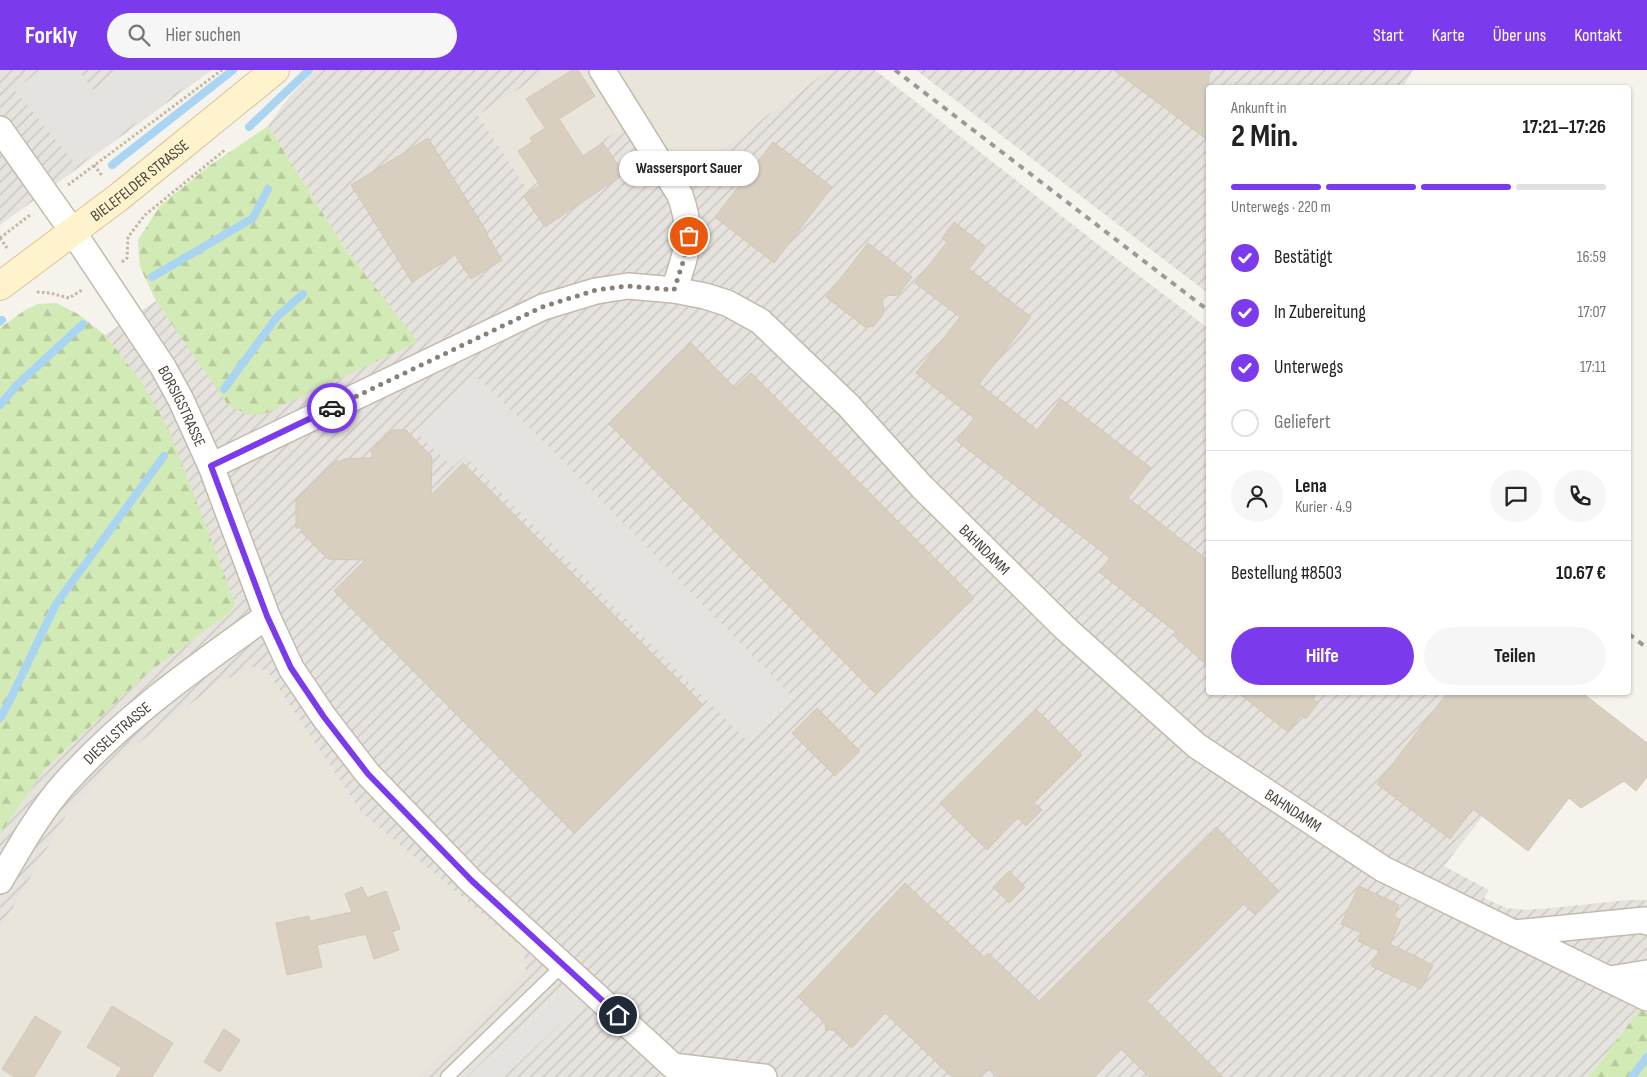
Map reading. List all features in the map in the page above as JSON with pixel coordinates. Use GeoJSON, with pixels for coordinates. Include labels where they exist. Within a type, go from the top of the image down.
{"type":"FeatureCollection","features":[{"type":"Feature","properties":{"kind":"main road","name":"BIELEFELDER STRASSE"},"geometry":{"type":"LineString","coordinates":[[0,286],[129,189],[275,70]]}},
{"type":"Feature","properties":{"kind":"street"},"geometry":{"type":"LineString","coordinates":[[602,70],[680,195],[687,214],[689,236],[674,290]]}},
{"type":"Feature","properties":{"kind":"street","name":"BORSIGSTRASSE"},"geometry":{"type":"LineString","coordinates":[[0,129],[73,232],[163,367],[181,400],[211,466],[267,616],[291,668],[324,717],[368,774],[472,881],[679,1071],[764,1077]]}},
{"type":"Feature","properties":{"kind":"street","name":"BAHNDAMM"},"geometry":{"type":"LineString","coordinates":[[211,466],[542,307],[596,290],[628,286],[674,290],[728,303],[760,321],[848,406],[922,486],[1066,630],[1197,746],[1383,869],[1647,998]]}},
{"type":"Feature","properties":{"kind":"street","name":"DIESELSTRASSE"},"geometry":{"type":"LineString","coordinates":[[0,881],[24,838],[64,784],[108,738],[176,682],[267,616]]}},
{"type":"Feature","properties":{"kind":"street"},"geometry":{"type":"LineString","coordinates":[[1514,933],[1645,920],[1647,922]]}},
{"type":"Feature","properties":{"kind":"street"},"geometry":{"type":"LineString","coordinates":[[1610,979],[1647,973]]}},
{"type":"Feature","properties":{"kind":"lane"},"geometry":{"type":"LineString","coordinates":[[447,1077],[563,965]]}},
{"type":"Feature","properties":{"kind":"path"},"geometry":{"type":"LineString","coordinates":[[0,238],[222,70]]}},
{"type":"Feature","properties":{"kind":"path"},"geometry":{"type":"LineString","coordinates":[[37,293],[69,298],[127,258],[128,237],[145,215],[226,150]]}},
{"type":"Feature","properties":{"kind":"path"},"geometry":{"type":"LineString","coordinates":[[94,166],[105,179]]}},
{"type":"Feature","properties":{"kind":"shaded area"},"geometry":{"type":"Polygon","coordinates":[[[0,70],[212,70],[0,225],[0,70]]]}},
{"type":"Feature","properties":{"kind":"shaded area"},"geometry":{"type":"Polygon","coordinates":[[[40,70],[78,70],[93,90],[120,70],[207,70],[77,166],[15,90],[40,70]]]}},
{"type":"Feature","properties":{"kind":"shaded area"},"geometry":{"type":"Polygon","coordinates":[[[315,70],[549,70],[478,115],[527,189],[643,114],[681,179],[828,70],[875,70],[1206,327],[1206,695],[1576,695],[1444,866],[1489,890],[1484,898],[1507,908],[1525,910],[1628,900],[1647,900],[1647,1005],[1640,1009],[1589,1077],[419,1077],[526,971],[523,948],[362,813],[267,671],[253,667],[220,682],[121,756],[67,814],[0,930],[0,834],[45,769],[149,672],[230,613],[235,603],[142,382],[105,335],[156,301],[176,329],[417,342],[346,250],[268,126],[288,98],[315,70]]]}},
{"type":"Feature","properties":{"kind":"shaded area"},"geometry":{"type":"Polygon","coordinates":[[[549,70],[828,70],[680,179],[643,114],[527,189],[478,115],[549,70]]]}},
{"type":"Feature","properties":{"kind":"shaded area"},"geometry":{"type":"Polygon","coordinates":[[[916,70],[1413,70],[1404,85],[1206,85],[1206,292],[916,70]]]}},
{"type":"Feature","properties":{"kind":"shaded area"},"geometry":{"type":"Polygon","coordinates":[[[477,377],[551,449],[793,697],[747,741],[465,456],[453,467],[415,431],[477,377]]]}},
{"type":"Feature","properties":{"kind":"shaded area"},"geometry":{"type":"Polygon","coordinates":[[[253,667],[267,671],[362,813],[523,948],[527,971],[419,1077],[0,1077],[0,930],[67,814],[121,756],[220,682],[253,667]]]}},
{"type":"Feature","properties":{"kind":"shaded area"},"geometry":{"type":"Polygon","coordinates":[[[568,982],[585,1000],[504,1077],[467,1077],[568,982]]]}},
{"type":"Feature","properties":{"kind":"green space"},"geometry":{"type":"Polygon","coordinates":[[[268,126],[346,250],[418,342],[264,414],[248,415],[228,405],[156,301],[140,267],[138,240],[160,206],[209,166],[268,126]]]}},
{"type":"Feature","properties":{"kind":"green space"},"geometry":{"type":"Polygon","coordinates":[[[56,303],[78,314],[105,335],[142,382],[170,432],[235,603],[230,613],[149,672],[45,769],[0,834],[0,328],[25,310],[38,304],[56,303]]]}},
{"type":"Feature","properties":{"kind":"green space"},"geometry":{"type":"Polygon","coordinates":[[[1640,1009],[1647,1013],[1647,1077],[1589,1077],[1640,1009]]]}},
{"type":"Feature","properties":{"kind":"building"},"geometry":{"type":"Polygon","coordinates":[[[572,70],[578,70],[595,96],[559,119],[583,156],[603,143],[624,174],[545,227],[524,196],[540,185],[518,151],[532,142],[530,138],[545,128],[526,99],[572,70]]]}},
{"type":"Feature","properties":{"kind":"building"},"geometry":{"type":"Polygon","coordinates":[[[1114,70],[1209,70],[1209,85],[1206,85],[1206,139],[1114,70]]]}},
{"type":"Feature","properties":{"kind":"building"},"geometry":{"type":"Polygon","coordinates":[[[428,138],[488,234],[502,260],[471,279],[455,255],[412,282],[351,185],[428,138]]]}},
{"type":"Feature","properties":{"kind":"building"},"geometry":{"type":"Polygon","coordinates":[[[773,142],[832,187],[774,263],[715,217],[773,142]]]}},
{"type":"Feature","properties":{"kind":"building"},"geometry":{"type":"Polygon","coordinates":[[[954,222],[986,247],[969,269],[1031,317],[979,384],[1037,430],[1061,399],[1151,468],[1128,498],[1206,559],[1206,664],[1174,636],[1177,633],[1099,572],[1110,558],[957,441],[974,418],[916,373],[960,317],[915,283],[947,242],[942,238],[954,222]]]}},
{"type":"Feature","properties":{"kind":"building"},"geometry":{"type":"Polygon","coordinates":[[[868,243],[912,277],[898,295],[882,296],[884,313],[874,326],[865,327],[826,297],[868,243]]]}},
{"type":"Feature","properties":{"kind":"building"},"geometry":{"type":"Polygon","coordinates":[[[691,343],[735,388],[751,373],[974,598],[876,694],[609,424],[691,343]]]}},
{"type":"Feature","properties":{"kind":"building"},"geometry":{"type":"Polygon","coordinates":[[[392,430],[406,430],[432,457],[431,495],[463,463],[703,705],[574,833],[334,591],[365,560],[328,559],[302,533],[302,528],[296,528],[296,500],[336,461],[372,458],[372,450],[392,430]]]}},
{"type":"Feature","properties":{"kind":"building"},"geometry":{"type":"Polygon","coordinates":[[[1241,695],[1316,695],[1313,699],[1318,703],[1306,719],[1301,715],[1288,732],[1241,695]]]}},
{"type":"Feature","properties":{"kind":"building"},"geometry":{"type":"Polygon","coordinates":[[[1446,695],[1585,695],[1647,743],[1647,777],[1636,791],[1624,781],[1581,808],[1569,798],[1528,851],[1473,809],[1450,839],[1377,784],[1446,695]]]}},
{"type":"Feature","properties":{"kind":"building"},"geometry":{"type":"Polygon","coordinates":[[[817,708],[860,751],[835,776],[792,733],[817,708]]]}},
{"type":"Feature","properties":{"kind":"building"},"geometry":{"type":"Polygon","coordinates":[[[1036,709],[1082,755],[1034,803],[1042,810],[1026,826],[1018,818],[987,850],[940,803],[1036,709]]]}},
{"type":"Feature","properties":{"kind":"building"},"geometry":{"type":"Polygon","coordinates":[[[1216,827],[1278,890],[1254,914],[1244,904],[1147,1001],[1223,1077],[1149,1077],[1121,1049],[1095,1077],[997,1077],[988,1069],[980,1077],[952,1077],[885,1013],[852,1048],[833,1030],[826,1030],[825,1023],[798,997],[905,883],[984,957],[988,953],[1039,1001],[1216,827]]]}},
{"type":"Feature","properties":{"kind":"building"},"geometry":{"type":"Polygon","coordinates":[[[1009,871],[1025,887],[1009,903],[993,887],[1009,871]]]}},
{"type":"Feature","properties":{"kind":"building"},"geometry":{"type":"Polygon","coordinates":[[[1359,886],[1399,905],[1394,916],[1401,920],[1390,944],[1433,965],[1421,989],[1371,966],[1379,951],[1358,941],[1362,933],[1341,924],[1359,886]]]}},
{"type":"Feature","properties":{"kind":"building"},"geometry":{"type":"Polygon","coordinates":[[[362,887],[367,898],[386,891],[400,929],[392,932],[399,950],[374,959],[366,934],[317,945],[322,967],[287,975],[276,923],[309,916],[310,921],[352,912],[345,894],[362,887]]]}},
{"type":"Feature","properties":{"kind":"building"},"geometry":{"type":"Polygon","coordinates":[[[112,1006],[173,1043],[152,1077],[116,1077],[122,1068],[87,1047],[112,1006]]]}},
{"type":"Feature","properties":{"kind":"building"},"geometry":{"type":"Polygon","coordinates":[[[35,1016],[61,1032],[34,1077],[15,1077],[2,1069],[35,1016]]]}},
{"type":"Feature","properties":{"kind":"building"},"geometry":{"type":"Polygon","coordinates":[[[224,1029],[240,1040],[220,1072],[204,1062],[224,1029]]]}},
{"type":"Feature","properties":{"kind":"waterway"},"geometry":{"type":"LineString","coordinates":[[112,165],[233,70]]}},
{"type":"Feature","properties":{"kind":"waterway"},"geometry":{"type":"LineString","coordinates":[[249,127],[309,70]]}},
{"type":"Feature","properties":{"kind":"waterway"},"geometry":{"type":"LineString","coordinates":[[152,277],[253,218],[268,189]]}},
{"type":"Feature","properties":{"kind":"waterway"},"geometry":{"type":"LineString","coordinates":[[224,389],[277,317],[303,294]]}},
{"type":"Feature","properties":{"kind":"waterway"},"geometry":{"type":"LineString","coordinates":[[0,405],[16,386],[83,324]]}},
{"type":"Feature","properties":{"kind":"waterway"},"geometry":{"type":"LineString","coordinates":[[0,718],[56,604],[164,456]]}},
{"type":"Feature","properties":{"kind":"waterway"},"geometry":{"type":"LineString","coordinates":[[1632,1077],[1647,1057]]}},
{"type":"Feature","properties":{"kind":"railway"},"geometry":{"type":"LineString","coordinates":[[895,70],[1206,309]]}},
{"type":"Feature","properties":{"kind":"railway"},"geometry":{"type":"LineString","coordinates":[[1631,636],[1647,648]]}},
{"type":"Feature","properties":{"kind":"way so far"},"geometry":{"type":"LineString","coordinates":[[332,408],[542,307],[596,290],[628,286],[674,290],[689,236]]}},
{"type":"Feature","properties":{"kind":"place","name":"Wassersport Sauer"},"geometry":{"type":"Point","coordinates":[689,236]}},
{"type":"Feature","properties":{"kind":"route"},"geometry":{"type":"LineString","coordinates":[[332,408],[211,466],[267,616],[291,668],[324,717],[368,774],[472,881],[618,1015]]}}]}
